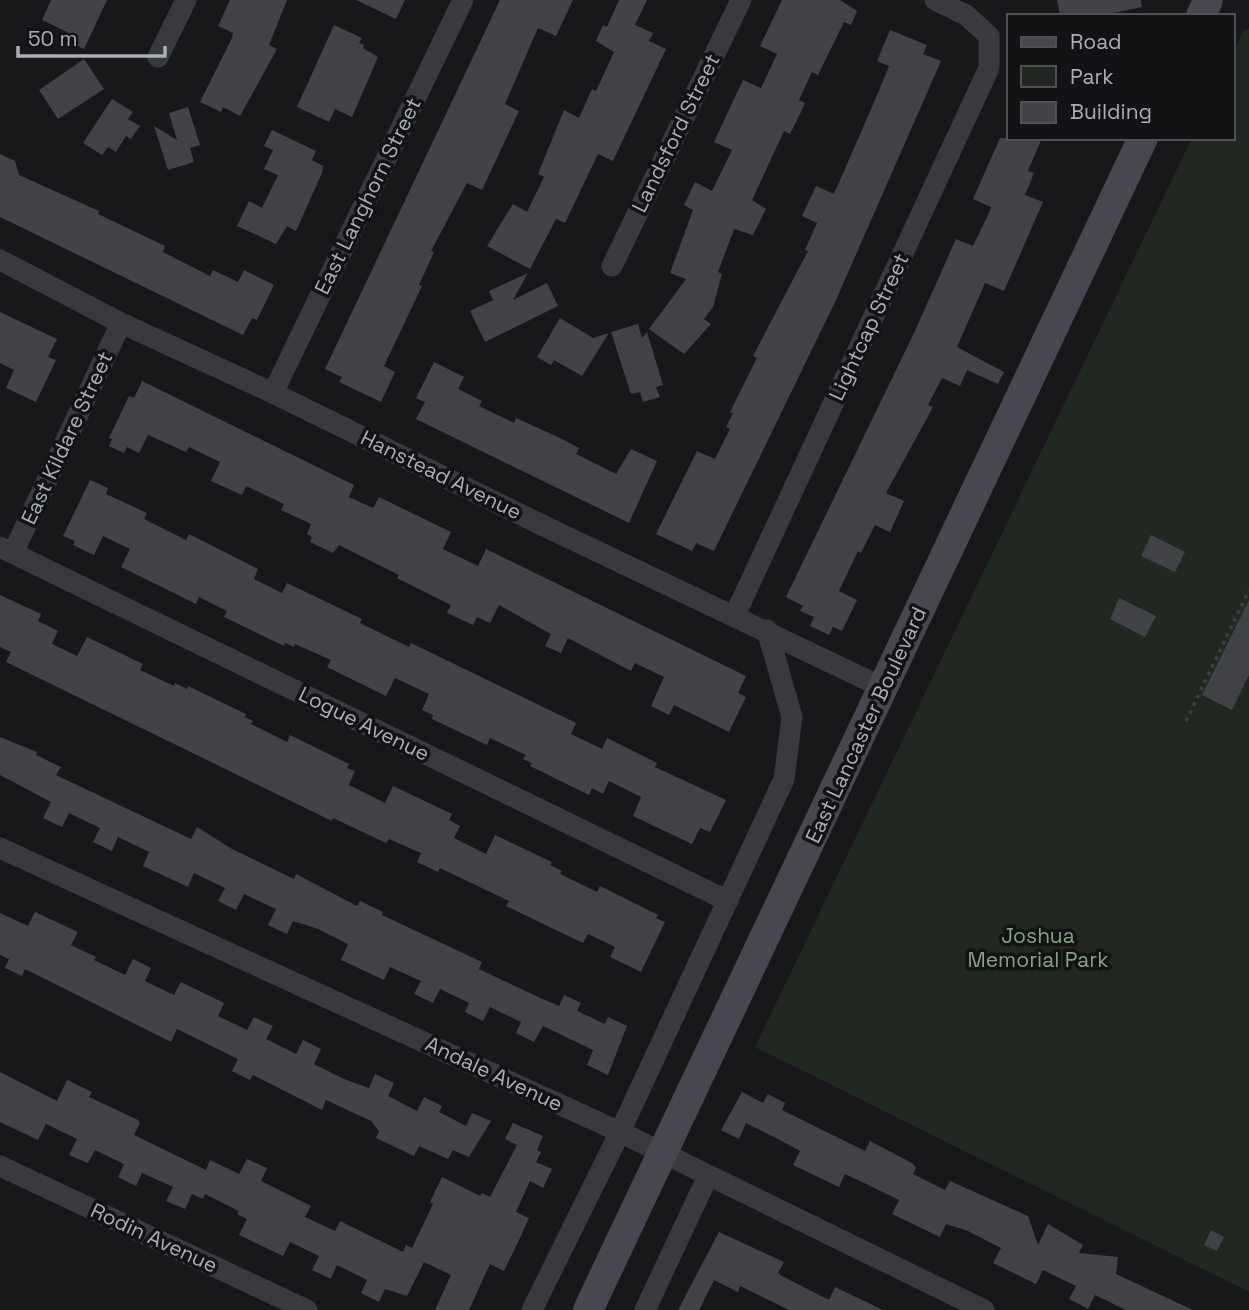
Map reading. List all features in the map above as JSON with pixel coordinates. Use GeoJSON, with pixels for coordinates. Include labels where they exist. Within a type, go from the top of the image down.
{"type":"FeatureCollection","features":[{"type":"Feature","properties":{"kind":"main road","name":"East Lancaster Boulevard"},"geometry":{"type":"LineString","coordinates":[[588,1310],[1142,140]]}},
{"type":"Feature","properties":{"kind":"street"},"geometry":{"type":"LineString","coordinates":[[158,57],[186,0]]}},
{"type":"Feature","properties":{"kind":"street","name":"East Langhorn Street"},"geometry":{"type":"LineString","coordinates":[[273,393],[463,0]]}},
{"type":"Feature","properties":{"kind":"street","name":"Landsford Street"},"geometry":{"type":"LineString","coordinates":[[612,266],[741,0]]}},
{"type":"Feature","properties":{"kind":"street","name":"Lightcap Street"},"geometry":{"type":"LineString","coordinates":[[735,615],[989,68],[989,36],[966,15],[935,0]]}},
{"type":"Feature","properties":{"kind":"street","name":"Hanstead Avenue"},"geometry":{"type":"LineString","coordinates":[[0,260],[121,323],[273,393],[544,527],[767,630],[884,688]]}},
{"type":"Feature","properties":{"kind":"street","name":"East Kildare Street"},"geometry":{"type":"LineString","coordinates":[[6,550],[121,323]]}},
{"type":"Feature","properties":{"kind":"street","name":"Logue Avenue"},"geometry":{"type":"LineString","coordinates":[[6,550],[729,901]]}},
{"type":"Feature","properties":{"kind":"street"},"geometry":{"type":"LineString","coordinates":[[532,1310],[620,1132],[784,779],[792,717],[767,630]]}},
{"type":"Feature","properties":{"kind":"street","name":"Andale Avenue"},"geometry":{"type":"LineString","coordinates":[[0,848],[620,1132],[984,1310]]}},
{"type":"Feature","properties":{"kind":"street","name":"Rodin Avenue"},"geometry":{"type":"LineString","coordinates":[[0,1166],[307,1310]]}},
{"type":"Feature","properties":{"kind":"street"},"geometry":{"type":"LineString","coordinates":[[645,1310],[708,1176]]}},
{"type":"Feature","properties":{"kind":"path"},"geometry":{"type":"LineString","coordinates":[[1186,721],[1249,590]]}},
{"type":"Feature","properties":{"kind":"green space","name":"Joshua Memorial Park"},"geometry":{"type":"Polygon","coordinates":[[[1249,29],[1249,1292],[755,1047],[1191,140],[1235,140],[1235,49],[1244,30],[1249,29]]]}},
{"type":"Feature","properties":{"kind":"building"},"geometry":{"type":"Polygon","coordinates":[[[51,0],[107,0],[84,49],[63,40],[67,32],[42,20],[51,0]]]}},
{"type":"Feature","properties":{"kind":"building"},"geometry":{"type":"Polygon","coordinates":[[[230,0],[287,0],[269,45],[277,49],[240,116],[223,107],[221,112],[200,102],[232,38],[233,33],[218,26],[230,0]]]}},
{"type":"Feature","properties":{"kind":"building"},"geometry":{"type":"Polygon","coordinates":[[[356,0],[405,0],[396,19],[356,0]]]}},
{"type":"Feature","properties":{"kind":"building"},"geometry":{"type":"Polygon","coordinates":[[[500,0],[573,0],[556,36],[538,28],[505,104],[519,111],[482,190],[467,183],[431,251],[434,252],[419,285],[422,286],[384,366],[395,372],[381,402],[339,382],[342,377],[325,369],[500,0]]]}},
{"type":"Feature","properties":{"kind":"building"},"geometry":{"type":"Polygon","coordinates":[[[619,0],[647,0],[635,25],[653,33],[649,41],[666,49],[613,161],[598,154],[565,223],[556,219],[530,269],[487,246],[513,204],[527,212],[544,177],[538,174],[564,110],[579,118],[592,89],[596,91],[614,52],[596,41],[603,25],[607,27],[619,0]]]}},
{"type":"Feature","properties":{"kind":"building"},"geometry":{"type":"Polygon","coordinates":[[[782,0],[840,0],[857,11],[851,25],[844,22],[818,75],[812,72],[799,100],[805,103],[800,114],[790,134],[784,131],[752,200],[766,209],[753,235],[734,229],[718,272],[722,274],[713,307],[704,319],[711,324],[684,354],[649,329],[686,279],[670,273],[693,210],[684,205],[695,182],[712,191],[732,150],[714,142],[743,80],[761,88],[777,54],[760,46],[782,0]]]}},
{"type":"Feature","properties":{"kind":"building"},"geometry":{"type":"Polygon","coordinates":[[[1057,0],[1141,0],[1142,7],[1110,14],[1060,14],[1057,0]]]}},
{"type":"Feature","properties":{"kind":"building"},"geometry":{"type":"Polygon","coordinates":[[[334,25],[362,38],[359,43],[364,45],[363,48],[378,57],[352,117],[335,109],[329,122],[297,107],[334,25]]]}},
{"type":"Feature","properties":{"kind":"building"},"geometry":{"type":"Polygon","coordinates":[[[890,30],[927,45],[923,54],[941,61],[836,300],[714,551],[696,543],[692,551],[656,534],[697,451],[715,459],[730,429],[726,427],[733,413],[730,412],[757,358],[753,356],[808,251],[805,250],[817,223],[802,216],[816,186],[834,194],[889,66],[877,61],[890,30]]]}},
{"type":"Feature","properties":{"kind":"building"},"geometry":{"type":"Polygon","coordinates":[[[84,59],[104,89],[58,119],[39,90],[84,59]]]}},
{"type":"Feature","properties":{"kind":"building"},"geometry":{"type":"Polygon","coordinates":[[[112,99],[133,112],[128,119],[140,126],[131,139],[126,136],[116,152],[108,147],[102,155],[83,143],[112,99]]]}},
{"type":"Feature","properties":{"kind":"building"},"geometry":{"type":"Polygon","coordinates":[[[188,107],[200,145],[190,148],[194,162],[168,170],[154,126],[177,140],[169,113],[188,107]]]}},
{"type":"Feature","properties":{"kind":"building"},"geometry":{"type":"Polygon","coordinates":[[[272,130],[316,151],[312,160],[323,166],[296,231],[287,226],[276,244],[237,226],[249,201],[262,208],[278,175],[264,169],[273,150],[264,146],[272,130]]]}},
{"type":"Feature","properties":{"kind":"building"},"geometry":{"type":"Polygon","coordinates":[[[1000,138],[1041,140],[1028,171],[1034,173],[1025,195],[1043,202],[1004,291],[985,283],[957,347],[1004,372],[998,384],[967,370],[960,386],[942,378],[928,405],[933,407],[886,493],[904,501],[890,532],[875,525],[861,553],[858,551],[839,591],[857,600],[842,631],[833,627],[829,635],[810,626],[814,617],[800,611],[803,606],[786,597],[914,333],[956,239],[973,246],[988,215],[991,207],[973,199],[1000,138]]]}},
{"type":"Feature","properties":{"kind":"building"},"geometry":{"type":"Polygon","coordinates":[[[0,154],[15,161],[19,175],[99,211],[98,214],[165,246],[163,252],[210,276],[213,270],[238,282],[244,270],[274,285],[257,320],[252,318],[243,335],[0,217],[0,154]]]}},
{"type":"Feature","properties":{"kind":"building"},"geometry":{"type":"Polygon","coordinates":[[[528,273],[513,300],[547,283],[558,306],[485,342],[470,311],[493,300],[489,291],[528,273]]]}},
{"type":"Feature","properties":{"kind":"building"},"geometry":{"type":"Polygon","coordinates":[[[0,312],[57,339],[48,357],[56,360],[36,402],[6,388],[14,370],[0,363],[0,312]]]}},
{"type":"Feature","properties":{"kind":"building"},"geometry":{"type":"Polygon","coordinates":[[[560,318],[593,338],[609,333],[582,376],[554,360],[551,365],[537,357],[560,318]]]}},
{"type":"Feature","properties":{"kind":"building"},"geometry":{"type":"Polygon","coordinates":[[[638,324],[642,338],[647,332],[663,385],[656,387],[660,397],[643,402],[640,392],[631,394],[611,332],[638,324]]]}},
{"type":"Feature","properties":{"kind":"building"},"geometry":{"type":"Polygon","coordinates":[[[434,362],[464,377],[458,389],[482,401],[479,406],[514,423],[516,418],[560,438],[579,448],[576,454],[616,474],[631,449],[657,461],[629,523],[416,419],[425,402],[416,398],[434,362]]]}},
{"type":"Feature","properties":{"kind":"building"},"geometry":{"type":"Polygon","coordinates":[[[142,381],[354,485],[349,497],[373,508],[379,497],[451,532],[443,549],[478,566],[486,549],[746,676],[738,693],[746,697],[729,732],[674,705],[669,715],[651,706],[664,677],[635,663],[631,671],[568,638],[561,653],[545,646],[551,634],[499,605],[490,623],[477,617],[473,625],[447,613],[451,605],[397,578],[399,575],[339,545],[333,553],[310,542],[312,537],[307,534],[311,524],[281,510],[284,504],[246,486],[242,495],[211,481],[220,462],[189,447],[186,452],[148,435],[139,453],[127,447],[124,453],[109,446],[112,439],[109,438],[129,396],[134,398],[142,381]]]}},
{"type":"Feature","properties":{"kind":"building"},"geometry":{"type":"Polygon","coordinates":[[[90,480],[108,488],[106,494],[147,513],[144,519],[186,540],[189,534],[258,569],[254,579],[282,593],[287,583],[362,619],[360,623],[409,647],[411,643],[576,723],[571,734],[602,749],[607,738],[657,763],[655,767],[726,800],[710,832],[700,828],[692,844],[633,816],[641,797],[609,781],[603,794],[592,788],[589,795],[530,766],[532,763],[523,759],[526,755],[490,738],[487,745],[432,719],[433,715],[422,710],[429,694],[395,678],[386,696],[327,667],[331,660],[295,644],[294,647],[285,643],[284,646],[224,617],[227,611],[199,597],[196,604],[121,567],[130,549],[103,536],[94,555],[73,545],[75,541],[63,536],[90,480]]]}},
{"type":"Feature","properties":{"kind":"building"},"geometry":{"type":"Polygon","coordinates":[[[1151,535],[1185,552],[1175,572],[1141,556],[1151,535]]]}},
{"type":"Feature","properties":{"kind":"building"},"geometry":{"type":"Polygon","coordinates":[[[0,595],[41,614],[38,621],[58,631],[52,644],[77,656],[87,637],[143,664],[140,670],[174,686],[175,683],[187,689],[188,686],[246,714],[245,717],[253,721],[251,724],[287,742],[290,735],[349,764],[347,768],[355,771],[349,785],[385,803],[393,786],[452,814],[449,820],[460,826],[454,838],[486,854],[495,835],[552,862],[550,865],[562,871],[560,874],[597,892],[600,886],[658,915],[656,918],[665,922],[641,972],[610,957],[615,947],[588,934],[583,943],[506,906],[509,901],[440,868],[438,872],[417,862],[421,853],[389,839],[386,843],[333,818],[332,821],[6,662],[11,652],[0,647],[0,595]]]}},
{"type":"Feature","properties":{"kind":"building"},"geometry":{"type":"Polygon","coordinates":[[[1119,598],[1156,616],[1145,637],[1110,619],[1119,598]]]}},
{"type":"Feature","properties":{"kind":"building"},"geometry":{"type":"Polygon","coordinates":[[[1249,600],[1249,675],[1232,710],[1202,695],[1249,600]]]}},
{"type":"Feature","properties":{"kind":"building"},"geometry":{"type":"Polygon","coordinates":[[[0,737],[37,752],[36,755],[61,767],[56,775],[191,839],[197,827],[232,849],[294,879],[296,874],[357,906],[360,901],[383,912],[382,915],[482,962],[479,969],[536,996],[559,1006],[564,995],[581,1003],[577,1011],[605,1024],[608,1017],[627,1026],[608,1075],[587,1065],[593,1050],[543,1026],[534,1042],[516,1033],[521,1022],[490,1007],[483,1021],[465,1012],[469,1003],[440,989],[433,1003],[414,994],[421,981],[390,967],[384,980],[341,960],[348,944],[318,929],[293,921],[287,934],[268,925],[276,909],[244,894],[236,910],[218,901],[225,888],[194,873],[188,887],[143,866],[149,852],[118,837],[112,851],[93,842],[100,828],[69,813],[62,827],[43,818],[51,802],[0,775],[0,737]]]}},
{"type":"Feature","properties":{"kind":"building"},"geometry":{"type":"Polygon","coordinates":[[[35,912],[78,932],[71,945],[125,975],[133,959],[151,968],[145,981],[174,995],[181,982],[224,1003],[218,1016],[247,1030],[254,1017],[273,1026],[266,1039],[296,1054],[303,1040],[321,1049],[314,1064],[344,1079],[369,1088],[375,1074],[394,1083],[388,1096],[417,1111],[424,1097],[442,1106],[439,1112],[466,1126],[472,1113],[491,1121],[469,1157],[453,1150],[448,1159],[419,1146],[414,1156],[376,1138],[379,1131],[371,1121],[326,1100],[322,1110],[253,1075],[250,1080],[232,1071],[238,1059],[177,1029],[171,1042],[25,969],[22,976],[5,968],[9,959],[0,955],[0,913],[28,926],[35,912]]]}},
{"type":"Feature","properties":{"kind":"building"},"geometry":{"type":"Polygon","coordinates":[[[0,1072],[57,1101],[67,1080],[92,1092],[89,1097],[138,1120],[140,1123],[134,1135],[206,1170],[210,1160],[239,1174],[247,1159],[267,1168],[261,1181],[311,1206],[305,1217],[335,1231],[340,1221],[403,1252],[406,1245],[412,1248],[433,1204],[430,1202],[442,1177],[480,1196],[482,1193],[490,1197],[517,1145],[505,1139],[513,1123],[543,1136],[537,1150],[541,1152],[536,1162],[552,1169],[543,1188],[530,1181],[516,1212],[529,1218],[520,1238],[504,1271],[490,1264],[469,1310],[435,1310],[451,1275],[424,1262],[407,1296],[385,1289],[379,1302],[361,1293],[367,1280],[337,1265],[331,1279],[312,1270],[319,1256],[290,1242],[283,1256],[239,1235],[247,1219],[237,1214],[239,1211],[205,1194],[203,1199],[192,1194],[185,1209],[166,1201],[173,1187],[142,1173],[136,1186],[118,1177],[124,1164],[95,1150],[88,1163],[69,1155],[77,1139],[46,1124],[38,1140],[0,1122],[0,1072]]]}},
{"type":"Feature","properties":{"kind":"building"},"geometry":{"type":"Polygon","coordinates":[[[742,1092],[763,1103],[768,1094],[785,1103],[782,1110],[865,1151],[870,1141],[912,1163],[916,1168],[913,1174],[945,1190],[950,1181],[1028,1216],[1038,1245],[1048,1224],[1083,1245],[1079,1253],[1118,1257],[1116,1274],[1193,1310],[1126,1310],[1095,1295],[1088,1309],[1069,1299],[1076,1286],[1043,1270],[1036,1284],[993,1263],[1001,1248],[968,1231],[946,1224],[940,1237],[892,1214],[899,1200],[845,1174],[839,1187],[793,1165],[800,1151],[746,1123],[739,1139],[721,1130],[742,1092]]]}},
{"type":"Feature","properties":{"kind":"building"},"geometry":{"type":"Polygon","coordinates":[[[1211,1230],[1224,1237],[1217,1251],[1204,1245],[1211,1230]]]}},
{"type":"Feature","properties":{"kind":"building"},"geometry":{"type":"Polygon","coordinates":[[[719,1232],[784,1262],[778,1273],[829,1300],[835,1287],[883,1310],[789,1310],[740,1286],[738,1292],[714,1280],[699,1310],[678,1310],[719,1232]]]}}]}
